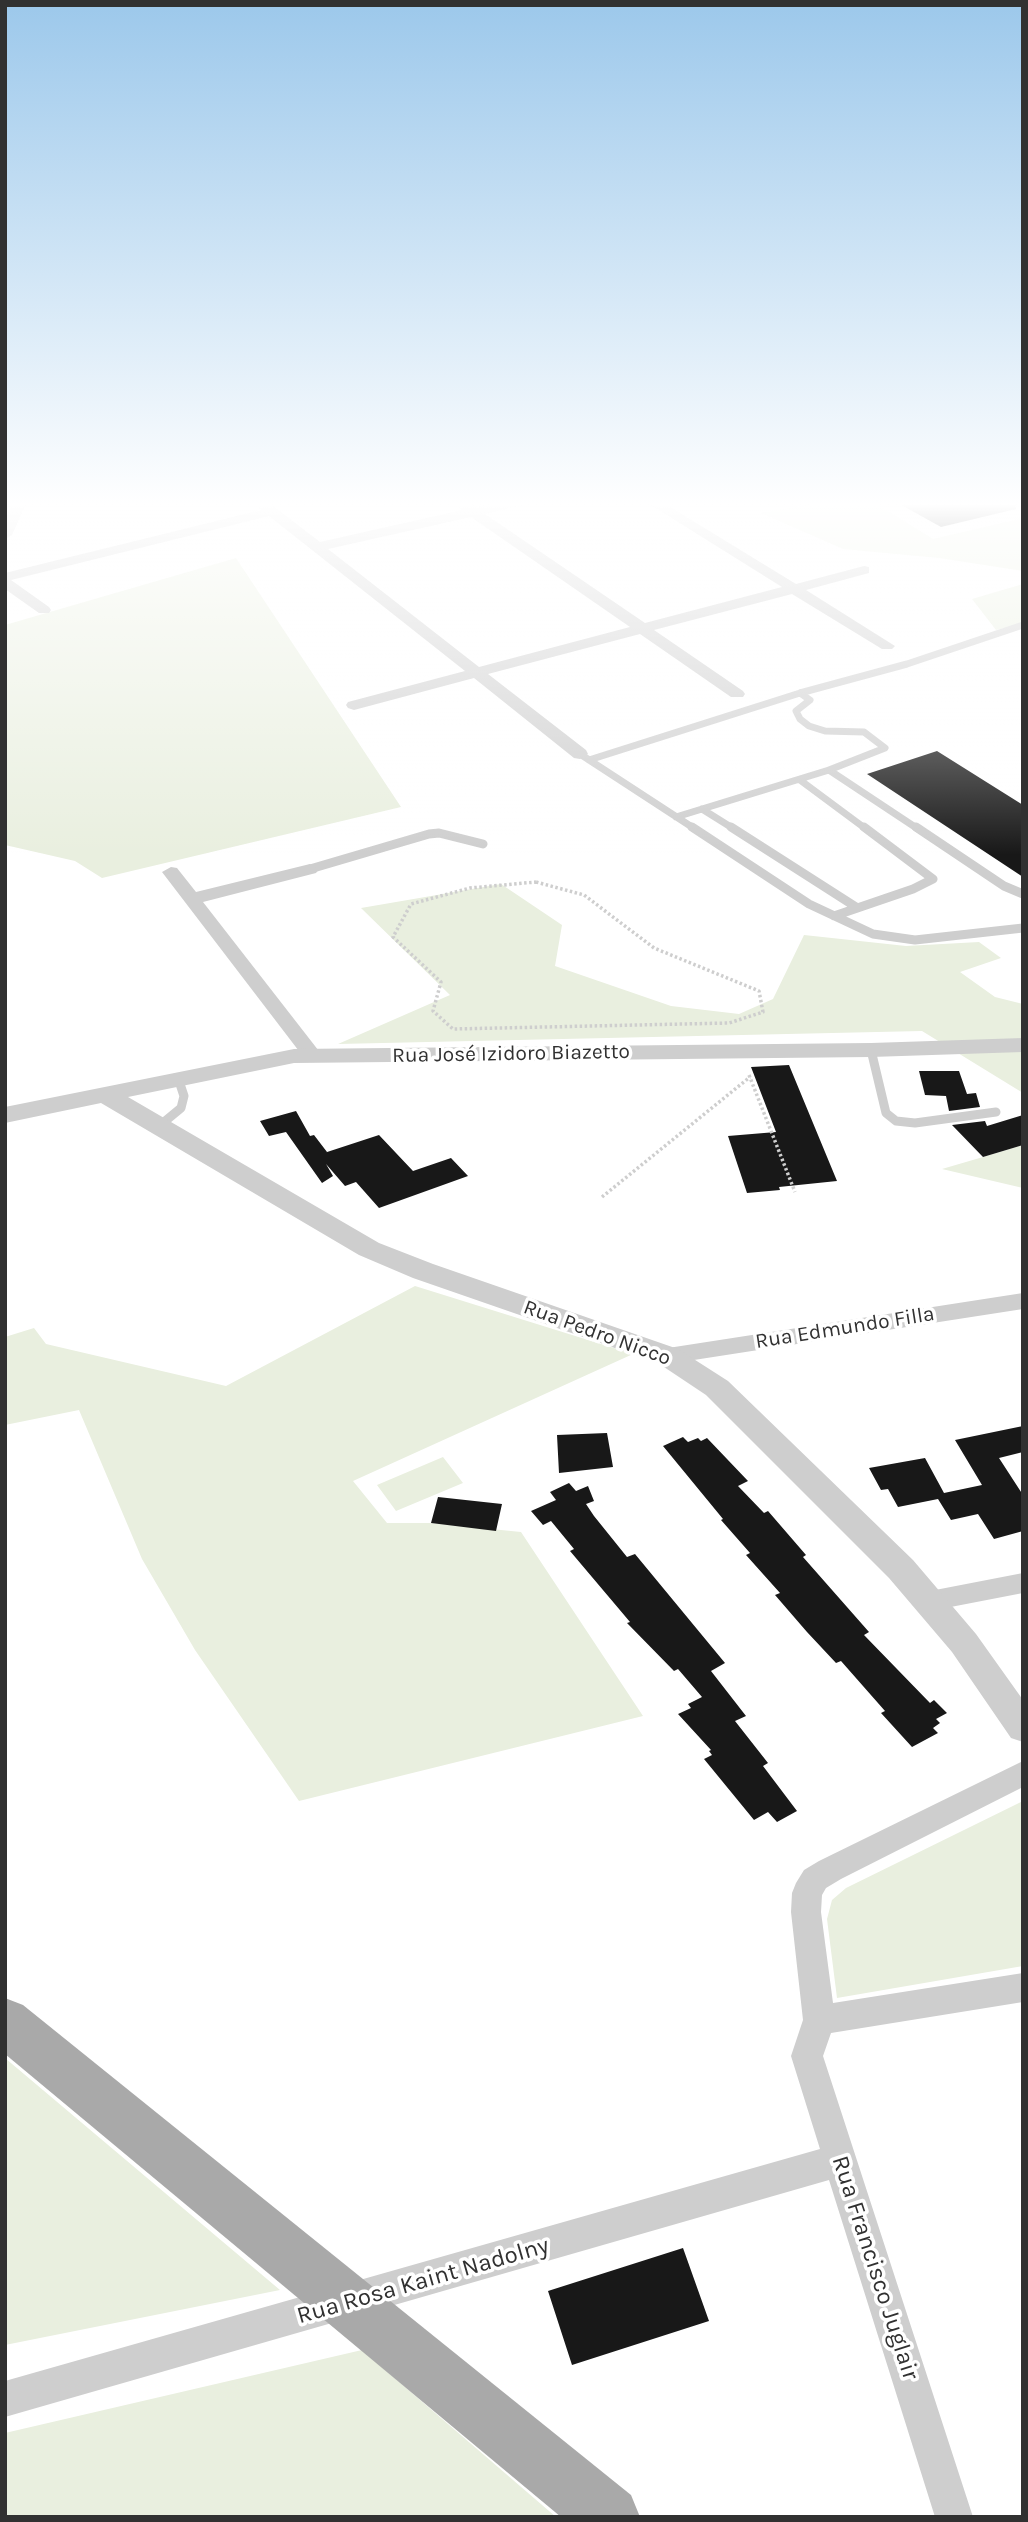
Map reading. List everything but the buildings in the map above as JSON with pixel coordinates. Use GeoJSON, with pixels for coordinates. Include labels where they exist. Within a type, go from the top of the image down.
{"type":"FeatureCollection","features":[{"type":"Feature","properties":{"kind":"main road"},"geometry":{"type":"LineString","coordinates":[[5,2022],[609,2517]]}},
{"type":"Feature","properties":{"kind":"street"},"geometry":{"type":"LineString","coordinates":[[409,620],[584,757]]}},
{"type":"Feature","properties":{"kind":"street"},"geometry":{"type":"LineString","coordinates":[[630,620],[737,694]]}},
{"type":"Feature","properties":{"kind":"street"},"geometry":{"type":"LineString","coordinates":[[354,705],[678,620]]}},
{"type":"Feature","properties":{"kind":"street"},"geometry":{"type":"LineString","coordinates":[[844,620],[887,646]]}},
{"type":"Feature","properties":{"kind":"street"},"geometry":{"type":"LineString","coordinates":[[192,899],[310,869]]}},
{"type":"Feature","properties":{"kind":"street"},"geometry":{"type":"LineString","coordinates":[[171,872],[312,1055]]}},
{"type":"Feature","properties":{"kind":"street","name":"Rua José Izidoro Biazetto"},"geometry":{"type":"LineString","coordinates":[[5,1115],[271,1059],[312,1055],[871,1050],[1023,1045]]}},
{"type":"Feature","properties":{"kind":"street","name":"Rua Pedro Nicco"},"geometry":{"type":"LineString","coordinates":[[104,1094],[346,1237],[399,1262],[668,1356],[717,1388],[867,1534],[930,1601],[971,1652],[1023,1728]]}},
{"type":"Feature","properties":{"kind":"street","name":"Rua Edmundo Filla"},"geometry":{"type":"LineString","coordinates":[[668,1356],[1023,1301]]}},
{"type":"Feature","properties":{"kind":"street"},"geometry":{"type":"LineString","coordinates":[[930,1601],[1023,1583]]}},
{"type":"Feature","properties":{"kind":"street"},"geometry":{"type":"LineString","coordinates":[[1023,1773],[900,1833],[815,1879],[807,1893],[806,1912],[819,2020],[1023,1987]]}},
{"type":"Feature","properties":{"kind":"street","name":"Rua Francisco Juglair"},"geometry":{"type":"LineString","coordinates":[[819,2020],[807,2056],[954,2517]]}},
{"type":"Feature","properties":{"kind":"street","name":"Rua Rosa Kaint Nadolny"},"geometry":{"type":"LineString","coordinates":[[5,2399],[349,2303],[840,2160]]}},
{"type":"Feature","properties":{"kind":"lane"},"geometry":{"type":"LineString","coordinates":[[584,757],[907,664],[1023,625]]}},
{"type":"Feature","properties":{"kind":"lane"},"geometry":{"type":"LineString","coordinates":[[676,817],[800,780],[885,748],[863,732],[825,731],[809,726],[800,719],[796,711],[810,699],[800,693]]}},
{"type":"Feature","properties":{"kind":"lane"},"geometry":{"type":"LineString","coordinates":[[584,757],[809,904],[873,934],[915,940],[1023,928]]}},
{"type":"Feature","properties":{"kind":"lane"},"geometry":{"type":"LineString","coordinates":[[829,770],[1004,886],[1023,894]]}},
{"type":"Feature","properties":{"kind":"lane"},"geometry":{"type":"LineString","coordinates":[[800,780],[932,875],[931,881],[913,889],[834,916]]}},
{"type":"Feature","properties":{"kind":"lane"},"geometry":{"type":"LineString","coordinates":[[702,809],[856,907]]}},
{"type":"Feature","properties":{"kind":"lane"},"geometry":{"type":"LineString","coordinates":[[310,869],[429,834],[439,833],[483,844]]}},
{"type":"Feature","properties":{"kind":"lane"},"geometry":{"type":"LineString","coordinates":[[871,1050],[886,1113],[896,1121],[915,1123],[996,1112]]}},
{"type":"Feature","properties":{"kind":"lane"},"geometry":{"type":"LineString","coordinates":[[158,1126],[181,1108],[184,1096],[178,1078]]}},
{"type":"Feature","properties":{"kind":"path"},"geometry":{"type":"LineString","coordinates":[[536,882],[584,895],[654,948],[759,991],[763,1012],[729,1023],[453,1029],[433,1012],[441,982],[393,937],[411,904],[470,888],[536,882]]}},
{"type":"Feature","properties":{"kind":"path"},"geometry":{"type":"LineString","coordinates":[[740,1051],[795,1192]]}},
{"type":"Feature","properties":{"kind":"path"},"geometry":{"type":"LineString","coordinates":[[602,1197],[750,1076]]}},
{"type":"Feature","properties":{"kind":"green space"},"geometry":{"type":"Polygon","coordinates":[[[23,620],[277,620],[401,807],[102,878],[75,861],[5,845],[5,625],[23,620]]]}},
{"type":"Feature","properties":{"kind":"green space"},"geometry":{"type":"Polygon","coordinates":[[[988,620],[1023,620],[1023,624],[996,630],[988,620]]]}},
{"type":"Feature","properties":{"kind":"green space"},"geometry":{"type":"Polygon","coordinates":[[[501,884],[562,925],[555,966],[671,1006],[739,1014],[773,999],[804,935],[906,946],[979,942],[1001,958],[960,972],[995,997],[1023,1004],[1023,1093],[922,1031],[338,1044],[450,995],[361,908],[501,884]]]}},
{"type":"Feature","properties":{"kind":"green space"},"geometry":{"type":"Polygon","coordinates":[[[1023,1145],[1023,1188],[942,1169],[983,1157],[1023,1145]]]}},
{"type":"Feature","properties":{"kind":"green space"},"geometry":{"type":"Polygon","coordinates":[[[415,1286],[633,1354],[353,1481],[387,1523],[431,1523],[521,1532],[643,1716],[299,1801],[195,1650],[142,1559],[79,1410],[5,1425],[5,1337],[34,1328],[46,1344],[226,1386],[415,1286]]]}},
{"type":"Feature","properties":{"kind":"green space"},"geometry":{"type":"Polygon","coordinates":[[[443,1457],[463,1483],[396,1511],[377,1485],[443,1457]]]}},
{"type":"Feature","properties":{"kind":"green space"},"geometry":{"type":"Polygon","coordinates":[[[1023,1801],[1023,1966],[837,1998],[827,1919],[832,1900],[846,1888],[1023,1801]]]}},
{"type":"Feature","properties":{"kind":"green space"},"geometry":{"type":"Polygon","coordinates":[[[5,2058],[280,2290],[5,2345],[5,2058]]]}},
{"type":"Feature","properties":{"kind":"green space"},"geometry":{"type":"Polygon","coordinates":[[[362,2350],[556,2517],[5,2517],[5,2433],[362,2350]]]}}]}
